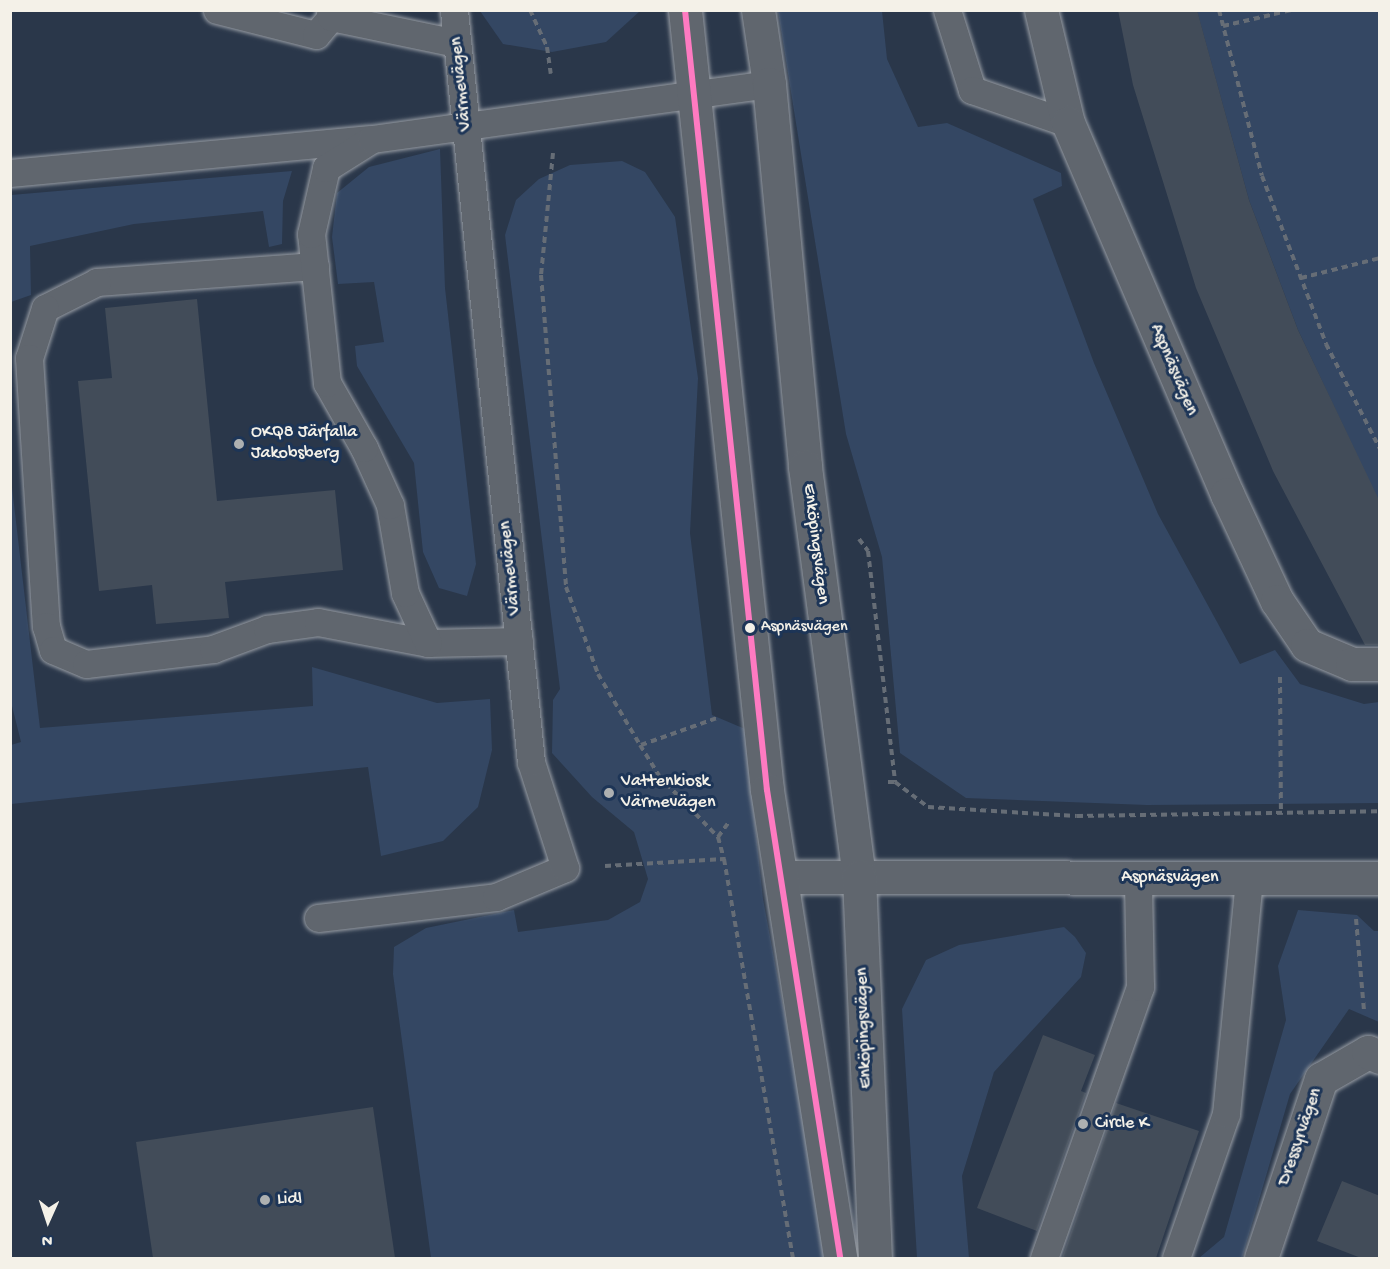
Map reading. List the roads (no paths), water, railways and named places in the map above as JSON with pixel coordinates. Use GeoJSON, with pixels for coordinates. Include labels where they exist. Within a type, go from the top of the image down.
{"type":"FeatureCollection","features":[{"type":"Feature","properties":{"kind":"street"},"geometry":{"type":"LineString","coordinates":[[685,10],[767,790],[840,1258]]}},
{"type":"Feature","properties":{"kind":"street","name":"Enköpingsvägen"},"geometry":{"type":"LineString","coordinates":[[758,10],[768,84],[805,466],[859,877],[875,1258]]}},
{"type":"Feature","properties":{"kind":"street","name":"Aspnäsvägen"},"geometry":{"type":"LineString","coordinates":[[1041,10],[1068,123],[1227,494],[1277,601],[1307,645],[1352,664],[1380,664]]}},
{"type":"Feature","properties":{"kind":"street","name":"Aspnäsvägen"},"geometry":{"type":"LineString","coordinates":[[781,877],[1380,878]]}},
{"type":"Feature","properties":{"kind":"street","name":"Dressyrvägen"},"geometry":{"type":"LineString","coordinates":[[1261,1258],[1321,1079],[1374,1054]]}},
{"type":"Feature","properties":{"kind":"lane"},"geometry":{"type":"LineString","coordinates":[[217,10],[316,35],[331,14],[457,43]]}},
{"type":"Feature","properties":{"kind":"lane","name":"Värmevägen"},"geometry":{"type":"LineString","coordinates":[[318,918],[496,897],[565,868],[531,762],[454,10]]}},
{"type":"Feature","properties":{"kind":"lane"},"geometry":{"type":"LineString","coordinates":[[947,10],[972,90],[1068,123]]}},
{"type":"Feature","properties":{"kind":"lane"},"geometry":{"type":"LineString","coordinates":[[10,173],[372,138],[768,84]]}},
{"type":"Feature","properties":{"kind":"lane"},"geometry":{"type":"LineString","coordinates":[[372,138],[326,168],[311,234],[327,383],[364,448],[390,505],[405,593],[428,643]]}},
{"type":"Feature","properties":{"kind":"lane"},"geometry":{"type":"LineString","coordinates":[[315,266],[97,282],[45,308],[29,358],[46,626],[53,650],[86,664],[213,649],[267,630],[318,622],[428,643],[519,641]]}},
{"type":"Feature","properties":{"kind":"lane"},"geometry":{"type":"LineString","coordinates":[[1044,1258],[1140,987],[1138,878]]}},
{"type":"Feature","properties":{"kind":"lane"},"geometry":{"type":"LineString","coordinates":[[1176,1258],[1226,1114],[1249,878]]}},
{"type":"Feature","properties":{"kind":"place","name":"OKQ8 Järfalla Jakobsberg"},"geometry":{"type":"Point","coordinates":[239,444]}},
{"type":"Feature","properties":{"kind":"place","name":"Aspnäsvägen"},"geometry":{"type":"Point","coordinates":[750,628]}},
{"type":"Feature","properties":{"kind":"place","name":"Vattenkiosk Värmevägen"},"geometry":{"type":"Point","coordinates":[609,793]}},
{"type":"Feature","properties":{"kind":"place","name":"Circle K"},"geometry":{"type":"Point","coordinates":[1083,1124]}},
{"type":"Feature","properties":{"kind":"place","name":"Lidl"},"geometry":{"type":"Point","coordinates":[265,1200]}}]}
